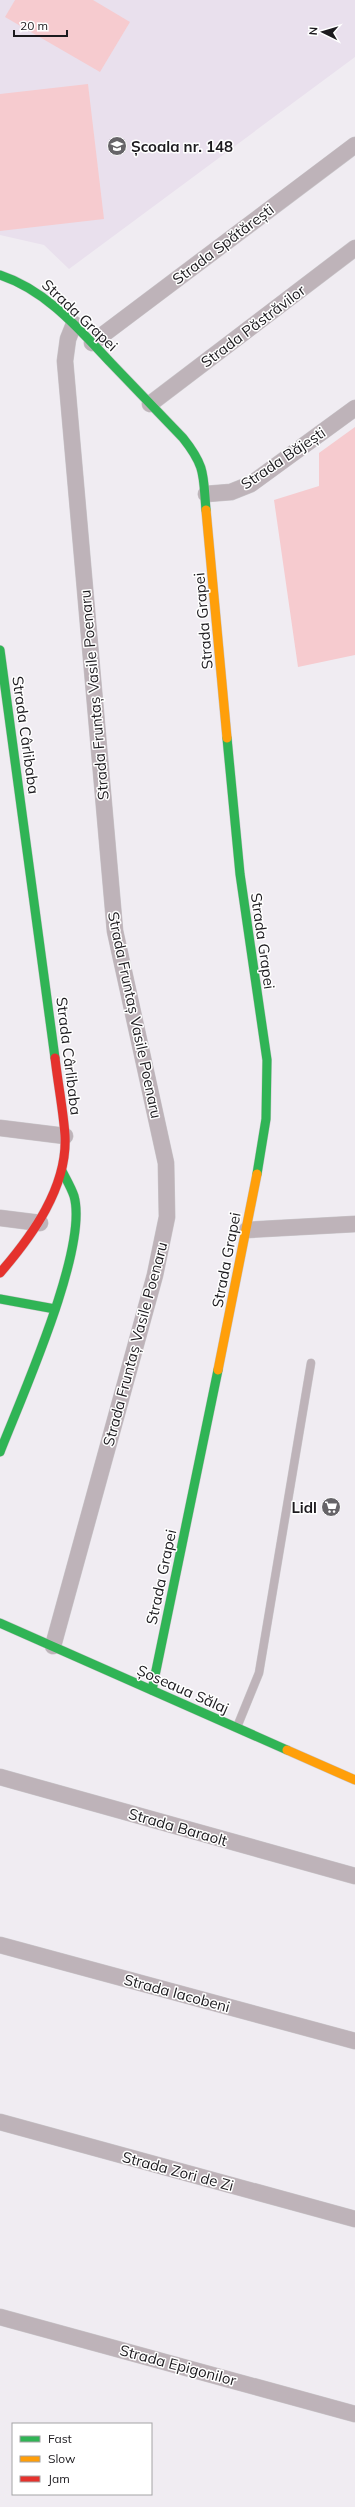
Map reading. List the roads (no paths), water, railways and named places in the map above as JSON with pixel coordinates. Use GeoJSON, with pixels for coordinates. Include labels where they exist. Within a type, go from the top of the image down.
{"type":"FeatureCollection","features":[{"type":"Feature","properties":{"kind":"street","name":"Strada Spătărești"},"geometry":{"type":"LineString","coordinates":[[92,343],[355,145]]}},
{"type":"Feature","properties":{"kind":"street","name":"Strada Păstrăvilor"},"geometry":{"type":"LineString","coordinates":[[150,404],[355,248]]}},
{"type":"Feature","properties":{"kind":"street","name":"Strada Grapei"},"geometry":{"type":"LineString","coordinates":[[0,274],[30,287],[74,324],[183,438],[198,457],[202,468],[206,494],[240,874],[266,1060],[266,1120],[247,1230],[152,1690]]}},
{"type":"Feature","properties":{"kind":"street","name":"Strada Fruntaș Vasile Poenaru"},"geometry":{"type":"LineString","coordinates":[[53,1646],[156,1275],[167,1217],[168,1188],[161,1137],[115,931],[65,361],[68,339],[74,324]]}},
{"type":"Feature","properties":{"kind":"street","name":"Strada Băjești"},"geometry":{"type":"LineString","coordinates":[[206,494],[230,492],[250,484],[355,408]]}},
{"type":"Feature","properties":{"kind":"street","name":"Strada Cârlibaba"},"geometry":{"type":"LineString","coordinates":[[0,650],[65,1136],[62,1171],[53,1197],[40,1223],[0,1274]]}},
{"type":"Feature","properties":{"kind":"street"},"geometry":{"type":"LineString","coordinates":[[0,1128],[65,1136]]}},
{"type":"Feature","properties":{"kind":"street"},"geometry":{"type":"LineString","coordinates":[[0,1452],[67,1273],[76,1217],[74,1196],[62,1171]]}},
{"type":"Feature","properties":{"kind":"street"},"geometry":{"type":"LineString","coordinates":[[0,1218],[40,1223]]}},
{"type":"Feature","properties":{"kind":"street"},"geometry":{"type":"LineString","coordinates":[[247,1230],[355,1224]]}},
{"type":"Feature","properties":{"kind":"street"},"geometry":{"type":"LineString","coordinates":[[0,1299],[54,1309]]}},
{"type":"Feature","properties":{"kind":"street","name":"Șoseaua Sălaj"},"geometry":{"type":"LineString","coordinates":[[0,1623],[355,1780]]}},
{"type":"Feature","properties":{"kind":"street","name":"Strada Baraolt"},"geometry":{"type":"LineString","coordinates":[[0,1777],[355,1876]]}},
{"type":"Feature","properties":{"kind":"street","name":"Strada Iacobeni"},"geometry":{"type":"LineString","coordinates":[[0,1945],[355,2042]]}},
{"type":"Feature","properties":{"kind":"street","name":"Strada Zori de Zi"},"geometry":{"type":"LineString","coordinates":[[0,2122],[355,2219]]}},
{"type":"Feature","properties":{"kind":"street","name":"Strada Epigonilor"},"geometry":{"type":"LineString","coordinates":[[0,2317],[355,2414]]}},
{"type":"Feature","properties":{"kind":"lane"},"geometry":{"type":"LineString","coordinates":[[236,1727],[259,1673],[311,1363]]}},
{"type":"Feature","properties":{"kind":"place","name":"Școala nr. 148"},"geometry":{"type":"Point","coordinates":[117,146]}},
{"type":"Feature","properties":{"kind":"place","name":"Lidl"},"geometry":{"type":"Point","coordinates":[331,1507]}}]}
